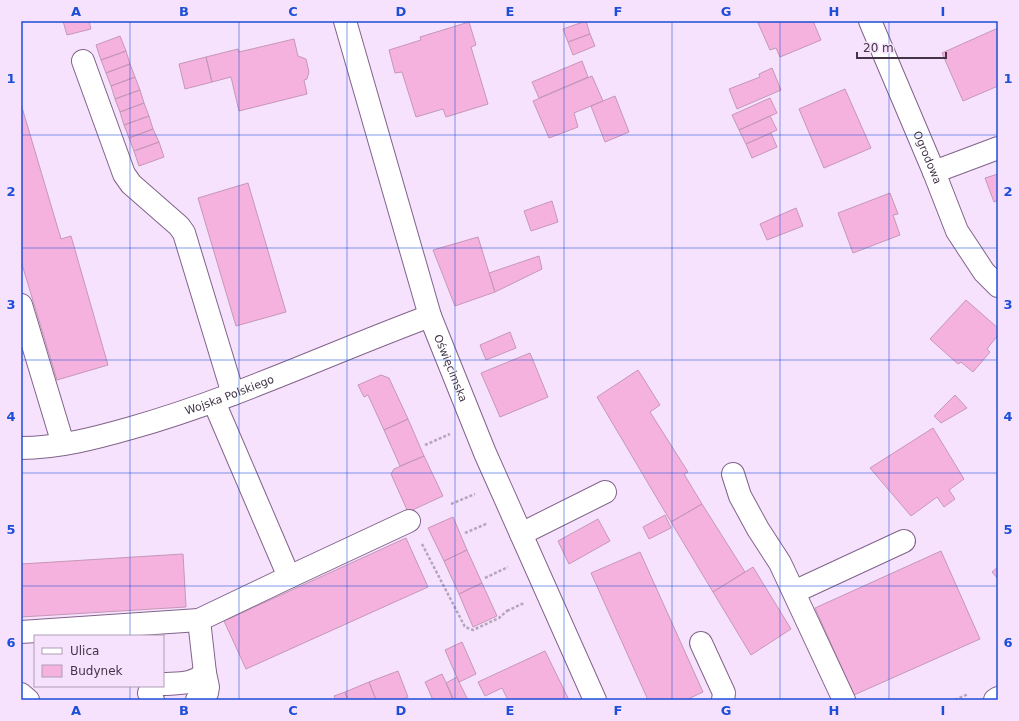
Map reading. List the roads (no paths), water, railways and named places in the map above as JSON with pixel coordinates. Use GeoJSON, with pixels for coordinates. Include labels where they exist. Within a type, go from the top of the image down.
{"type":"FeatureCollection","features":[{"type":"Feature","properties":{"kind":"street","name":"Oświęcimska"},"geometry":{"type":"LineString","coordinates":[[345,21],[430,316],[479,438],[596,700]]}},
{"type":"Feature","properties":{"kind":"street","name":"Ogrodowa"},"geometry":{"type":"LineString","coordinates":[[870,21],[934,172],[957,231],[984,272],[998,286]]}},
{"type":"Feature","properties":{"kind":"street"},"geometry":{"type":"LineString","coordinates":[[83,61],[124,174],[131,184],[179,226],[184,233],[224,398],[289,577]]}},
{"type":"Feature","properties":{"kind":"street"},"geometry":{"type":"LineString","coordinates":[[934,172],[998,148]]}},
{"type":"Feature","properties":{"kind":"street"},"geometry":{"type":"LineString","coordinates":[[21,305],[63,444]]}},
{"type":"Feature","properties":{"kind":"street","name":"Wojska Polskiego"},"geometry":{"type":"LineString","coordinates":[[21,448],[63,444],[158,420],[224,398],[430,316]]}},
{"type":"Feature","properties":{"kind":"street"},"geometry":{"type":"LineString","coordinates":[[733,474],[740,496],[758,529],[780,563],[844,700]]}},
{"type":"Feature","properties":{"kind":"street"},"geometry":{"type":"LineString","coordinates":[[521,534],[605,492]]}},
{"type":"Feature","properties":{"kind":"street"},"geometry":{"type":"LineString","coordinates":[[21,632],[199,620],[409,521]]}},
{"type":"Feature","properties":{"kind":"street"},"geometry":{"type":"LineString","coordinates":[[794,592],[904,541]]}},
{"type":"Feature","properties":{"kind":"street"},"geometry":{"type":"LineString","coordinates":[[197,700],[207,693],[208,688],[199,620]]}},
{"type":"Feature","properties":{"kind":"street"},"geometry":{"type":"LineString","coordinates":[[701,643],[724,693],[723,700]]}},
{"type":"Feature","properties":{"kind":"street"},"geometry":{"type":"LineString","coordinates":[[164,684],[191,683],[205,674]]}},
{"type":"Feature","properties":{"kind":"street"},"geometry":{"type":"LineString","coordinates":[[152,687],[149,693],[153,700]]}},
{"type":"Feature","properties":{"kind":"street"},"geometry":{"type":"LineString","coordinates":[[21,694],[28,700]]}}]}
